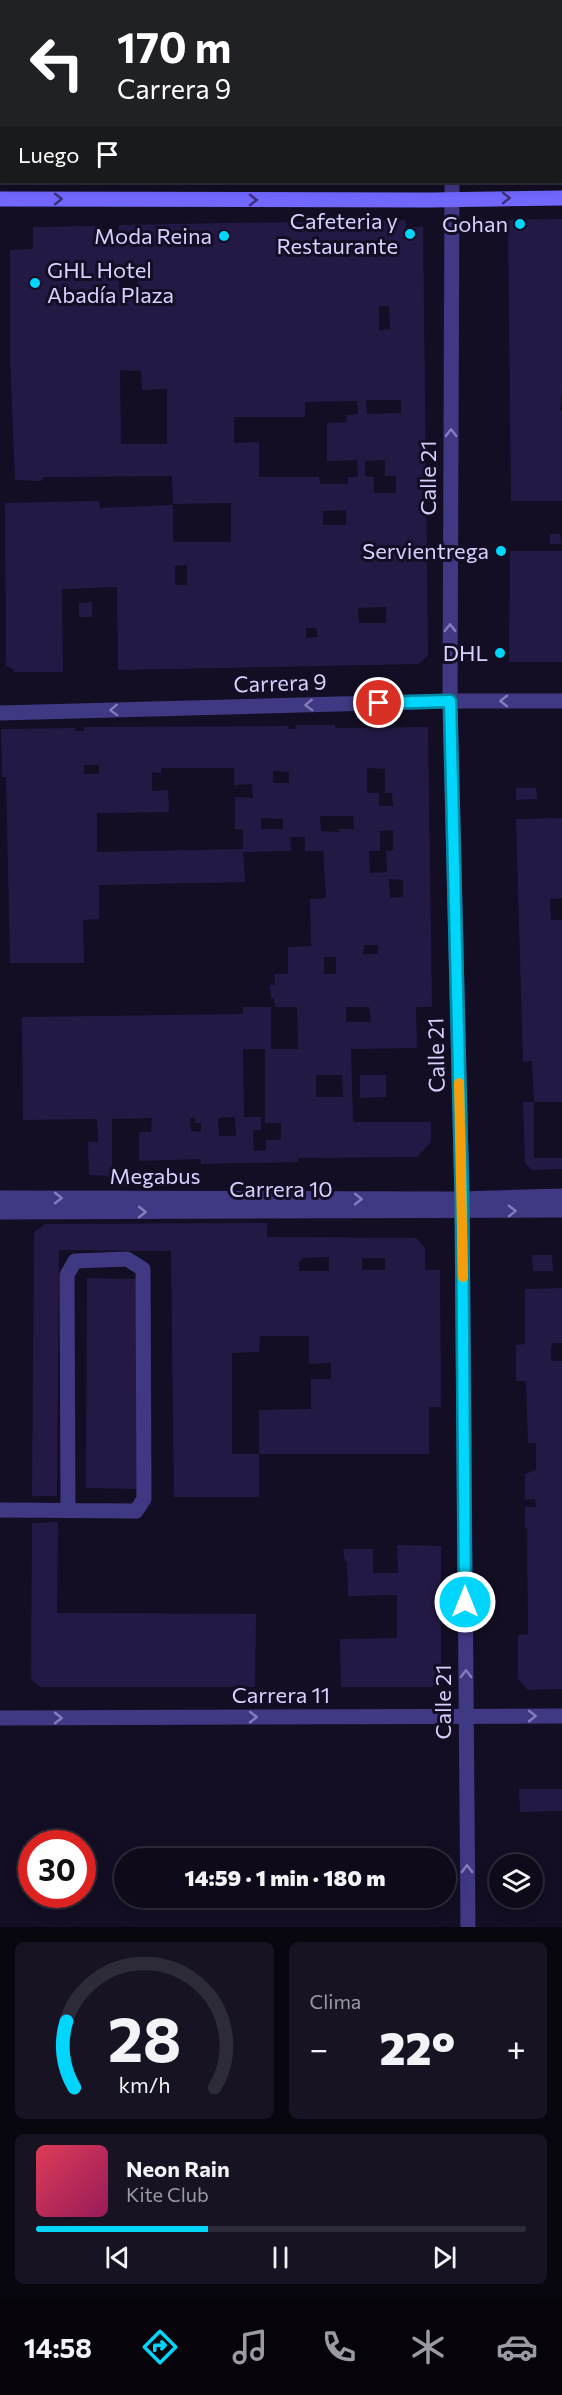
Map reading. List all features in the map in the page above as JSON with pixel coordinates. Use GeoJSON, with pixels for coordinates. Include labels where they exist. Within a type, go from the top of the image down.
{"type":"FeatureCollection","features":[{"type":"Feature","properties":{"kind":"main road"},"geometry":{"type":"LineString","coordinates":[[0,199],[451,200],[562,198]]}},
{"type":"Feature","properties":{"kind":"street","name":"Calle 21"},"geometry":{"type":"LineString","coordinates":[[452,183],[450,701],[462,1205],[468,1927]]}},
{"type":"Feature","properties":{"kind":"street","name":"Carrera 9"},"geometry":{"type":"LineString","coordinates":[[0,713],[450,701],[562,701]]}},
{"type":"Feature","properties":{"kind":"street","name":"Megabus"},"geometry":{"type":"LineString","coordinates":[[0,1198],[462,1205],[562,1196]]}},
{"type":"Feature","properties":{"kind":"street","name":"Carrera 10"},"geometry":{"type":"LineString","coordinates":[[0,1212],[462,1205],[562,1210]]}},
{"type":"Feature","properties":{"kind":"street"},"geometry":{"type":"LineString","coordinates":[[0,1510],[68,1510],[136,1510],[144,1499],[143,1269],[126,1259],[75,1261],[67,1275],[68,1510]]}},
{"type":"Feature","properties":{"kind":"street","name":"Carrera 11"},"geometry":{"type":"LineString","coordinates":[[0,1718],[562,1716]]}},
{"type":"Feature","properties":{"kind":"building"},"geometry":{"type":"Polygon","coordinates":[[[562,219],[560,410],[562,410],[562,501],[511,501],[508,220],[562,219]]]}},
{"type":"Feature","properties":{"kind":"building"},"geometry":{"type":"Polygon","coordinates":[[[405,220],[406,228],[423,227],[428,655],[419,664],[118,670],[117,587],[62,589],[63,672],[14,672],[14,669],[6,666],[5,503],[99,501],[100,508],[173,505],[173,542],[231,542],[231,503],[173,504],[172,476],[44,477],[41,481],[15,480],[10,358],[10,250],[33,249],[33,227],[97,226],[98,235],[119,233],[119,225],[405,220]],[[119,273],[119,291],[138,291],[137,273],[119,273]],[[379,306],[379,330],[390,329],[389,306],[379,306]],[[120,370],[121,444],[167,444],[167,389],[142,390],[141,371],[120,370]],[[366,400],[367,414],[401,413],[401,400],[366,400]],[[357,401],[305,402],[305,417],[234,417],[234,443],[259,442],[259,477],[319,477],[320,484],[348,484],[348,477],[358,477],[357,460],[327,461],[327,423],[347,422],[346,415],[358,414],[357,401]],[[385,460],[365,461],[365,476],[374,477],[374,493],[396,493],[396,476],[385,476],[385,460]],[[346,510],[323,511],[323,525],[346,525],[346,510]],[[187,565],[175,566],[175,585],[187,585],[187,565]],[[386,607],[358,608],[359,623],[386,623],[386,607]],[[306,628],[306,638],[317,637],[317,628],[306,628]]]}},
{"type":"Feature","properties":{"kind":"building"},"geometry":{"type":"Polygon","coordinates":[[[550,534],[560,534],[561,544],[550,544],[550,534]]]}},
{"type":"Feature","properties":{"kind":"building"},"geometry":{"type":"Polygon","coordinates":[[[510,551],[562,551],[562,662],[509,662],[510,551]]]}},
{"type":"Feature","properties":{"kind":"building"},"geometry":{"type":"Polygon","coordinates":[[[92,602],[92,617],[79,617],[79,603],[92,602]]]}},
{"type":"Feature","properties":{"kind":"building"},"geometry":{"type":"Polygon","coordinates":[[[295,725],[335,725],[335,728],[428,727],[432,1007],[416,1007],[417,1048],[351,1049],[353,1122],[431,1122],[431,1142],[417,1157],[298,1158],[298,1162],[201,1164],[201,1159],[139,1161],[139,1132],[151,1132],[152,1118],[112,1119],[112,1176],[89,1175],[88,1142],[98,1142],[97,1119],[23,1120],[22,1017],[243,1014],[243,1007],[271,1007],[271,1049],[298,1049],[297,1007],[275,1007],[274,998],[271,998],[270,985],[275,985],[274,974],[288,974],[288,947],[311,946],[310,899],[326,898],[323,851],[305,851],[305,837],[290,837],[291,851],[243,852],[245,882],[99,885],[99,919],[83,920],[84,963],[10,963],[6,777],[2,777],[1,729],[75,728],[75,731],[84,731],[84,727],[288,726],[289,729],[296,729],[295,725]],[[84,765],[84,774],[99,774],[99,765],[84,765]],[[161,768],[161,773],[152,772],[152,791],[168,790],[169,812],[97,813],[97,852],[243,849],[243,830],[235,829],[235,797],[253,798],[252,784],[234,785],[234,768],[161,768]],[[367,768],[367,793],[379,793],[379,806],[393,806],[392,793],[385,793],[385,769],[367,768]],[[273,771],[273,783],[289,783],[289,772],[273,771]],[[320,816],[321,831],[339,832],[338,829],[354,829],[353,816],[320,816]],[[261,818],[261,829],[283,829],[283,819],[261,818]],[[393,830],[380,831],[380,851],[369,851],[370,873],[387,872],[386,851],[393,850],[393,830]],[[389,879],[390,898],[403,897],[403,880],[389,879]],[[364,945],[363,954],[378,954],[378,945],[364,945]],[[324,957],[324,974],[336,974],[336,957],[324,957]],[[346,1007],[346,1022],[371,1022],[369,1007],[346,1007]],[[243,1049],[244,1117],[261,1117],[261,1130],[253,1130],[254,1151],[266,1150],[266,1140],[281,1140],[281,1123],[265,1123],[265,1049],[243,1049]],[[316,1075],[316,1097],[343,1097],[342,1075],[316,1075]],[[235,1117],[218,1118],[219,1136],[236,1136],[235,1117]],[[190,1118],[191,1131],[201,1132],[201,1123],[195,1123],[195,1118],[190,1118]]]}},
{"type":"Feature","properties":{"kind":"building"},"geometry":{"type":"Polygon","coordinates":[[[516,788],[536,788],[537,799],[516,800],[516,788]]]}},
{"type":"Feature","properties":{"kind":"building"},"geometry":{"type":"Polygon","coordinates":[[[562,818],[562,898],[550,899],[551,920],[562,920],[562,1102],[534,1102],[532,1061],[523,1062],[516,819],[562,818]]]}},
{"type":"Feature","properties":{"kind":"building"},"geometry":{"type":"Polygon","coordinates":[[[360,1075],[386,1075],[386,1097],[360,1098],[360,1075]]]}},
{"type":"Feature","properties":{"kind":"building"},"geometry":{"type":"Polygon","coordinates":[[[523,1102],[534,1102],[534,1158],[562,1158],[562,1169],[532,1170],[525,1163],[523,1102]]]}},
{"type":"Feature","properties":{"kind":"building"},"geometry":{"type":"Polygon","coordinates":[[[267,1223],[267,1237],[416,1238],[425,1248],[425,1270],[440,1270],[441,1407],[429,1407],[429,1454],[259,1454],[259,1497],[174,1497],[171,1251],[59,1250],[57,1496],[32,1496],[34,1232],[45,1224],[267,1223]],[[329,1257],[303,1258],[299,1262],[299,1271],[329,1271],[329,1257]],[[362,1258],[362,1270],[385,1270],[385,1258],[362,1258]],[[260,1336],[259,1352],[232,1353],[232,1454],[259,1454],[259,1410],[311,1409],[311,1379],[331,1379],[331,1363],[309,1364],[309,1336],[260,1336]]]}},
{"type":"Feature","properties":{"kind":"building"},"geometry":{"type":"Polygon","coordinates":[[[532,1255],[552,1255],[553,1271],[533,1271],[532,1255]]]}},
{"type":"Feature","properties":{"kind":"building"},"geometry":{"type":"Polygon","coordinates":[[[87,1278],[139,1279],[137,1489],[86,1488],[87,1278]]]}},
{"type":"Feature","properties":{"kind":"building"},"geometry":{"type":"Polygon","coordinates":[[[562,1288],[562,1343],[552,1343],[551,1361],[562,1361],[562,1689],[528,1690],[518,1679],[518,1635],[528,1634],[525,1507],[536,1507],[535,1499],[525,1500],[525,1474],[536,1470],[536,1443],[528,1443],[526,1381],[516,1381],[516,1345],[525,1344],[525,1289],[562,1288]]]}},
{"type":"Feature","properties":{"kind":"building"},"geometry":{"type":"Polygon","coordinates":[[[58,1522],[57,1613],[256,1614],[255,1687],[40,1687],[31,1679],[32,1523],[58,1522]]]}},
{"type":"Feature","properties":{"kind":"building"},"geometry":{"type":"Polygon","coordinates":[[[397,1545],[441,1546],[441,1677],[432,1687],[341,1687],[340,1639],[397,1638],[397,1595],[348,1596],[347,1561],[345,1562],[343,1549],[373,1549],[373,1573],[398,1573],[397,1545]]]}},
{"type":"Feature","properties":{"kind":"building"},"geometry":{"type":"Polygon","coordinates":[[[519,1789],[562,1789],[562,1811],[520,1812],[519,1789]]]}},
{"type":"Feature","properties":{"kind":"slow traffic"},"geometry":{"type":"LineString","coordinates":[[459,1083],[463,1277]]}},
{"type":"Feature","properties":{"kind":"place","name":"Gohan"},"geometry":{"type":"Point","coordinates":[520,224]}},
{"type":"Feature","properties":{"kind":"place","name":"Cafeteria y Restaurante"},"geometry":{"type":"Point","coordinates":[410,234]}},
{"type":"Feature","properties":{"kind":"place","name":"Moda Reina"},"geometry":{"type":"Point","coordinates":[224,236]}},
{"type":"Feature","properties":{"kind":"place","name":"GHL Hotel Abadía Plaza"},"geometry":{"type":"Point","coordinates":[35,283]}},
{"type":"Feature","properties":{"kind":"place","name":"Servientrega"},"geometry":{"type":"Point","coordinates":[501,551]}},
{"type":"Feature","properties":{"kind":"place","name":"DHL"},"geometry":{"type":"Point","coordinates":[500,653]}},
{"type":"Feature","properties":{"kind":"route"},"geometry":{"type":"LineString","coordinates":[[379,703],[450,701],[462,1199],[465,1602]]}}]}
